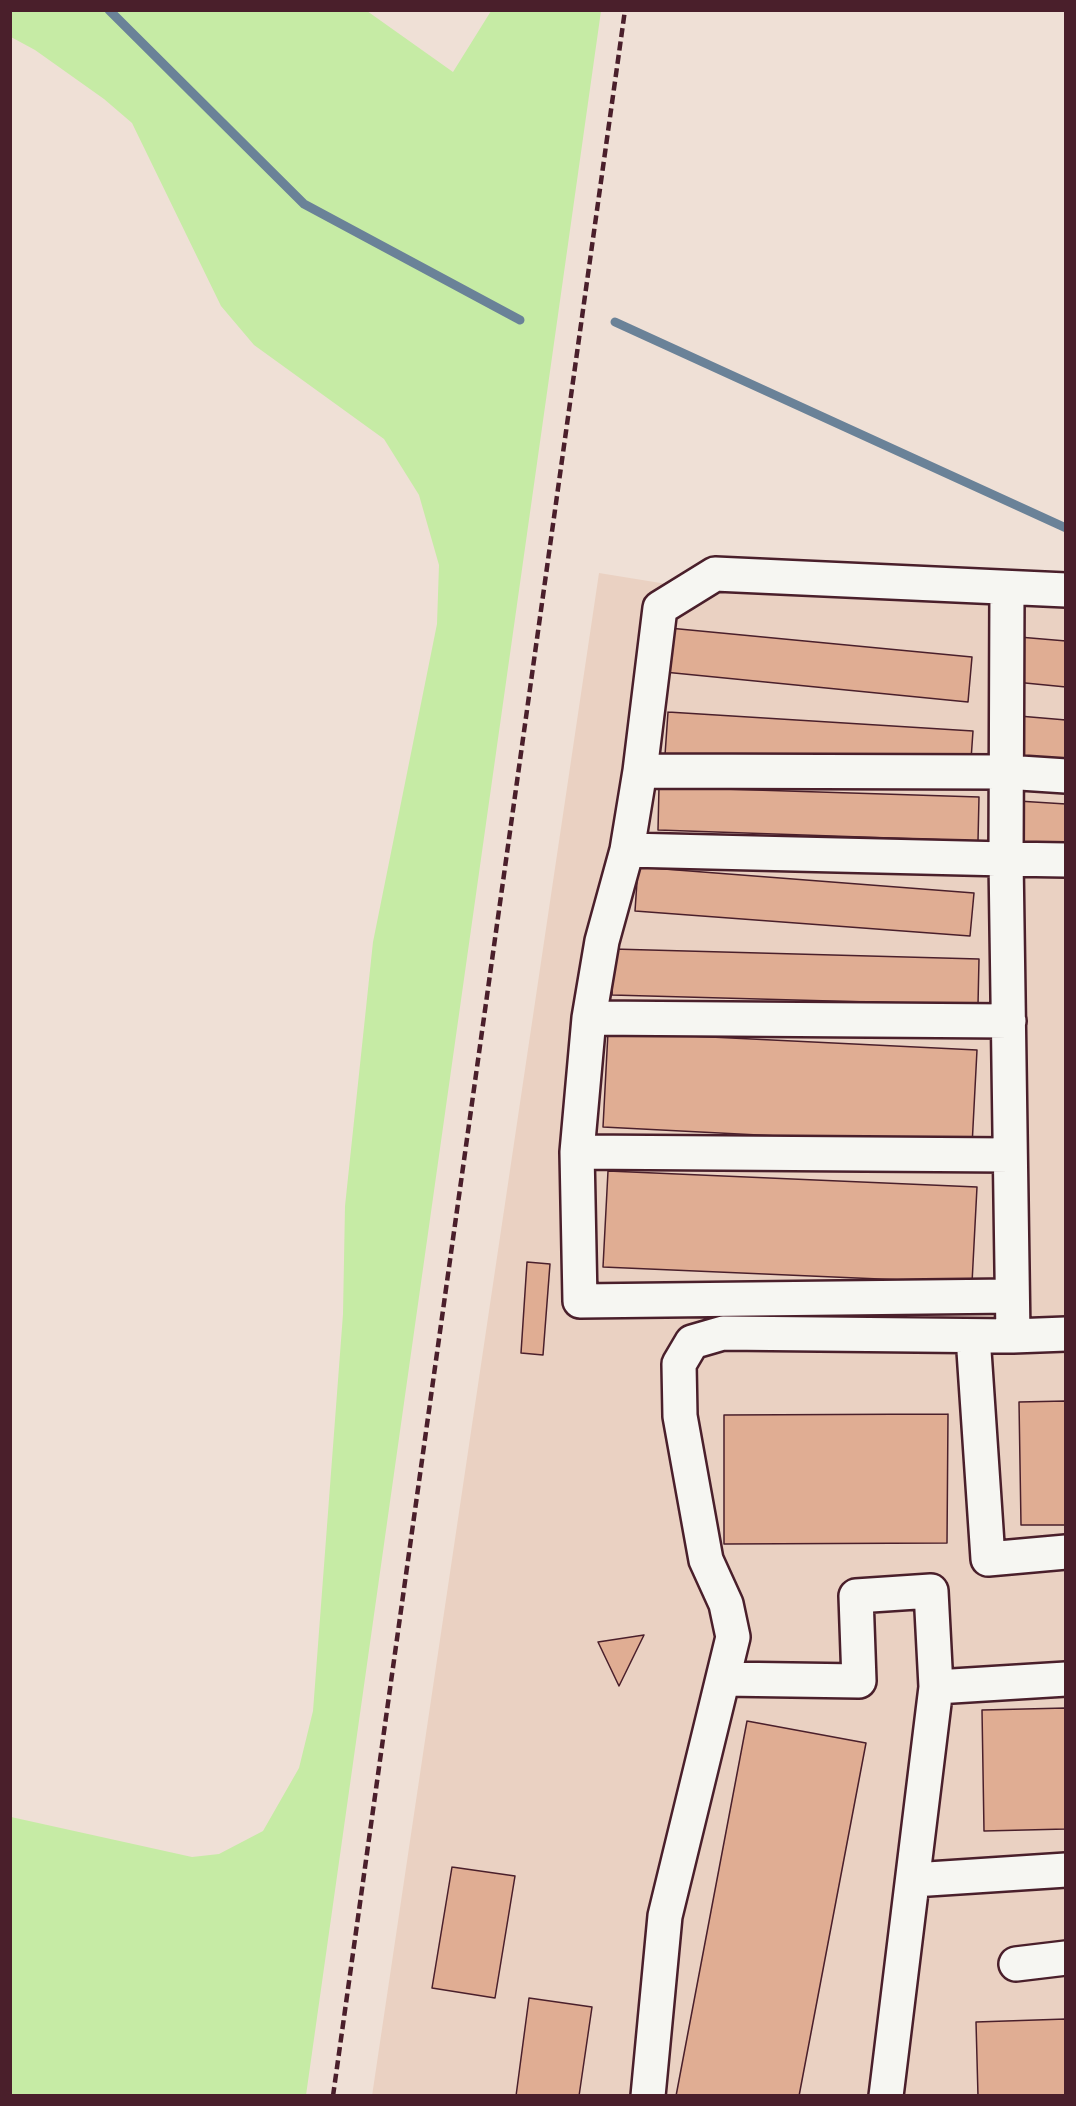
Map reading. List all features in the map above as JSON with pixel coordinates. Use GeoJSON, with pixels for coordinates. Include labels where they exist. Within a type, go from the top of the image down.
{"type":"FeatureCollection","features":[{"type":"Feature","properties":{"kind":"lane"},"geometry":{"type":"LineString","coordinates":[[1011,1296],[580,1301],[577,1152],[589,1018],[602,941],[627,850],[640,771],[660,608],[715,574],[1065,590]]}},
{"type":"Feature","properties":{"kind":"lane"},"geometry":{"type":"LineString","coordinates":[[1007,588],[1005,772],[1013,1336]]}},
{"type":"Feature","properties":{"kind":"lane"},"geometry":{"type":"LineString","coordinates":[[640,771],[1005,772],[1065,776]]}},
{"type":"Feature","properties":{"kind":"lane"},"geometry":{"type":"LineString","coordinates":[[627,850],[1065,860]]}},
{"type":"Feature","properties":{"kind":"lane"},"geometry":{"type":"LineString","coordinates":[[589,1018],[1009,1020]]}},
{"type":"Feature","properties":{"kind":"lane"},"geometry":{"type":"LineString","coordinates":[[577,1152],[1010,1155]]}},
{"type":"Feature","properties":{"kind":"lane"},"geometry":{"type":"LineString","coordinates":[[648,2096],[665,1916],[733,1637],[726,1604],[706,1560],[680,1416],[679,1364],[692,1342],[723,1333],[973,1336],[1065,1334]]}},
{"type":"Feature","properties":{"kind":"lane"},"geometry":{"type":"LineString","coordinates":[[973,1336],[988,1559],[1065,1552]]}},
{"type":"Feature","properties":{"kind":"lane"},"geometry":{"type":"LineString","coordinates":[[724,1678],[859,1681],[856,1596],[931,1591],[936,1687],[886,2096]]}},
{"type":"Feature","properties":{"kind":"lane"},"geometry":{"type":"LineString","coordinates":[[936,1687],[1065,1679]]}},
{"type":"Feature","properties":{"kind":"lane"},"geometry":{"type":"LineString","coordinates":[[913,1880],[1065,1870]]}},
{"type":"Feature","properties":{"kind":"lane"},"geometry":{"type":"LineString","coordinates":[[1016,1964],[1065,1958]]}},
{"type":"Feature","properties":{"kind":"shaded area"},"geometry":{"type":"Polygon","coordinates":[[[599,573],[716,592],[1065,600],[1065,2095],[372,2096],[599,573]]]}},
{"type":"Feature","properties":{"kind":"green space"},"geometry":{"type":"Polygon","coordinates":[[[11,10],[367,11],[453,72],[491,11],[601,11],[306,2095],[11,2095],[11,1817],[192,1857],[219,1854],[263,1831],[299,1768],[313,1711],[343,1314],[345,1206],[373,942],[437,624],[439,565],[419,495],[384,439],[254,345],[221,306],[132,123],[104,99],[35,50],[11,37],[11,10]]]}},
{"type":"Feature","properties":{"kind":"building"},"geometry":{"type":"Polygon","coordinates":[[[669,628],[972,657],[968,702],[664,672],[669,628]]]}},
{"type":"Feature","properties":{"kind":"building"},"geometry":{"type":"Polygon","coordinates":[[[1019,637],[1066,641],[1066,687],[1015,682],[1019,637]]]}},
{"type":"Feature","properties":{"kind":"building"},"geometry":{"type":"Polygon","coordinates":[[[668,712],[973,731],[970,774],[665,755],[668,712]]]}},
{"type":"Feature","properties":{"kind":"building"},"geometry":{"type":"Polygon","coordinates":[[[1019,716],[1066,720],[1066,764],[1016,760],[1019,716]]]}},
{"type":"Feature","properties":{"kind":"building"},"geometry":{"type":"Polygon","coordinates":[[[659,787],[979,797],[978,841],[658,830],[659,787]]]}},
{"type":"Feature","properties":{"kind":"building"},"geometry":{"type":"Polygon","coordinates":[[[1018,801],[1066,804],[1066,848],[1015,845],[1018,801]]]}},
{"type":"Feature","properties":{"kind":"building"},"geometry":{"type":"Polygon","coordinates":[[[638,867],[974,893],[970,936],[635,911],[638,867]]]}},
{"type":"Feature","properties":{"kind":"building"},"geometry":{"type":"Polygon","coordinates":[[[613,949],[979,959],[978,1005],[612,995],[613,949]]]}},
{"type":"Feature","properties":{"kind":"building"},"geometry":{"type":"Polygon","coordinates":[[[608,1032],[977,1050],[972,1146],[603,1127],[608,1032]]]}},
{"type":"Feature","properties":{"kind":"building"},"geometry":{"type":"Polygon","coordinates":[[[608,1171],[977,1187],[972,1283],[603,1267],[608,1171]]]}},
{"type":"Feature","properties":{"kind":"building"},"geometry":{"type":"Polygon","coordinates":[[[527,1262],[550,1264],[543,1355],[521,1353],[527,1262]]]}},
{"type":"Feature","properties":{"kind":"building"},"geometry":{"type":"Polygon","coordinates":[[[1066,1401],[1066,1525],[1021,1525],[1019,1402],[1066,1401]]]}},
{"type":"Feature","properties":{"kind":"building"},"geometry":{"type":"Polygon","coordinates":[[[948,1414],[947,1543],[724,1544],[724,1415],[948,1414]]]}},
{"type":"Feature","properties":{"kind":"building"},"geometry":{"type":"Polygon","coordinates":[[[644,1635],[619,1686],[598,1642],[644,1635]]]}},
{"type":"Feature","properties":{"kind":"building"},"geometry":{"type":"Polygon","coordinates":[[[1066,1708],[1066,1829],[984,1831],[982,1710],[1066,1708]]]}},
{"type":"Feature","properties":{"kind":"building"},"geometry":{"type":"Polygon","coordinates":[[[747,1721],[866,1743],[799,2096],[676,2096],[747,1721]]]}},
{"type":"Feature","properties":{"kind":"building"},"geometry":{"type":"Polygon","coordinates":[[[452,1867],[515,1876],[495,1998],[432,1988],[452,1867]]]}},
{"type":"Feature","properties":{"kind":"building"},"geometry":{"type":"Polygon","coordinates":[[[529,1998],[592,2007],[579,2096],[516,2096],[529,1998]]]}},
{"type":"Feature","properties":{"kind":"building"},"geometry":{"type":"Polygon","coordinates":[[[1066,2019],[1066,2096],[978,2096],[976,2022],[1066,2019]]]}},
{"type":"Feature","properties":{"kind":"waterway"},"geometry":{"type":"LineString","coordinates":[[109,10],[304,204],[520,320]]}},
{"type":"Feature","properties":{"kind":"waterway"},"geometry":{"type":"LineString","coordinates":[[615,322],[1066,528]]}},
{"type":"Feature","properties":{"kind":"railway"},"geometry":{"type":"LineString","coordinates":[[333,2096],[625,10]]}}]}
